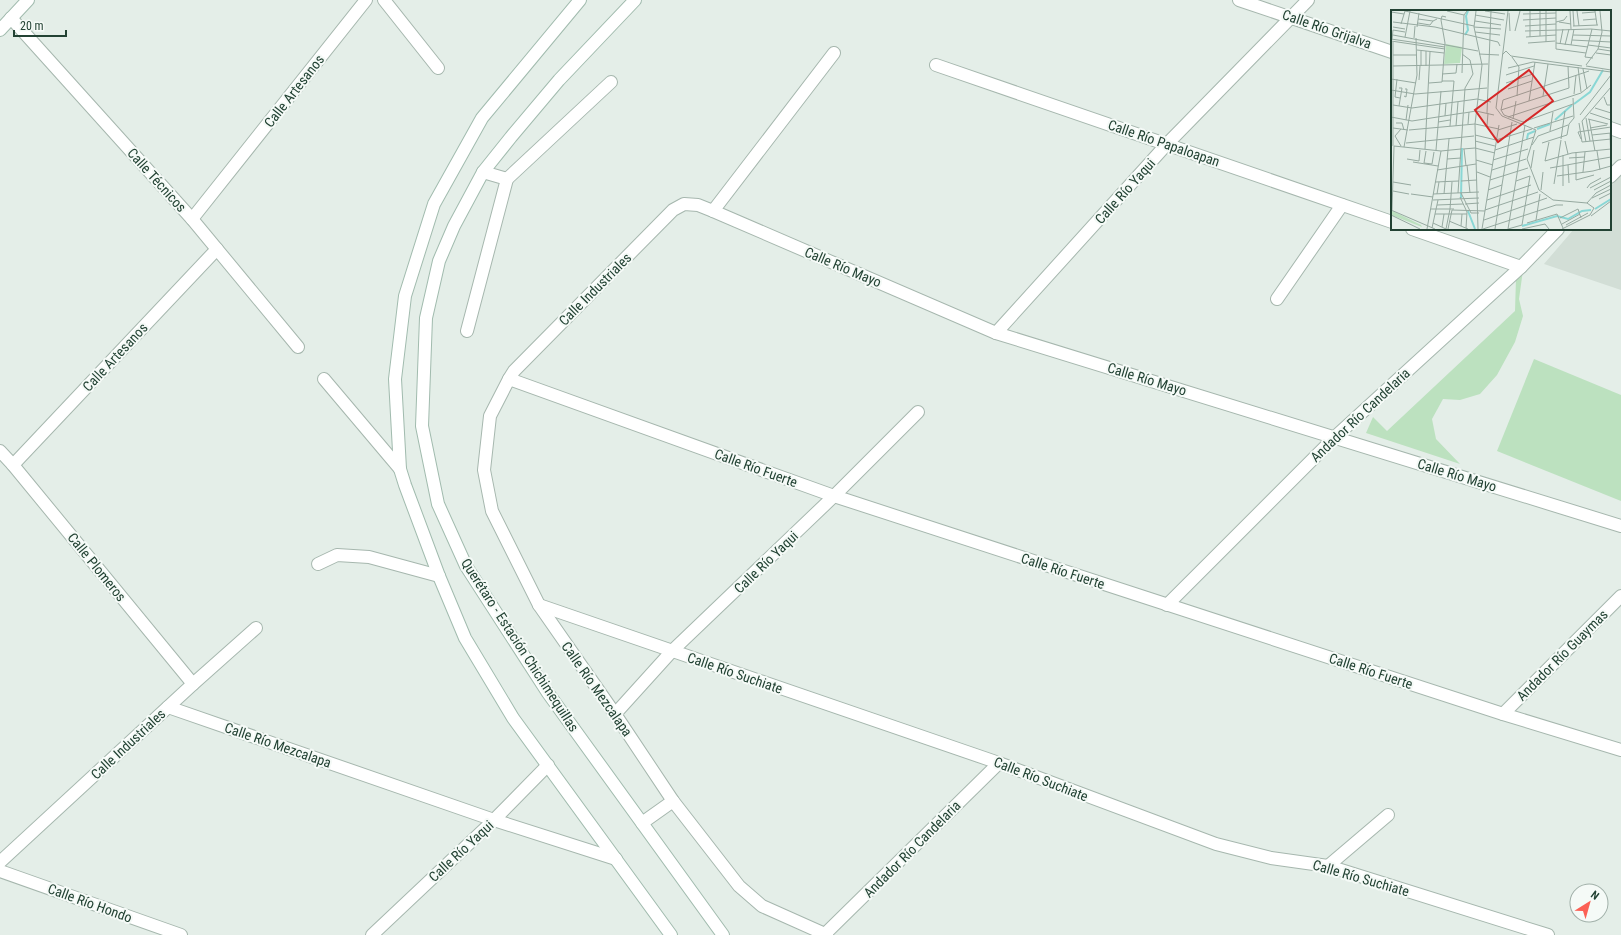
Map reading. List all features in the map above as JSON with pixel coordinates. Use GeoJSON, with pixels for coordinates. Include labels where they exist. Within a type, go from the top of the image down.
{"type":"FeatureCollection","features":[{"type":"Feature","properties":{"kind":"street"},"geometry":{"type":"LineString","coordinates":[[0,29],[28,0]]}},
{"type":"Feature","properties":{"kind":"street","name":"Calle Artesanos"},"geometry":{"type":"LineString","coordinates":[[192,219],[366,0]]}},
{"type":"Feature","properties":{"kind":"street"},"geometry":{"type":"LineString","coordinates":[[384,0],[438,68]]}},
{"type":"Feature","properties":{"kind":"street"},"geometry":{"type":"LineString","coordinates":[[580,0],[482,118],[434,204],[405,296],[395,380],[400,469],[404,485],[465,638],[513,718],[671,935]]}},
{"type":"Feature","properties":{"kind":"street","name":"Querétaro - Estación Chichimequillas"},"geometry":{"type":"LineString","coordinates":[[635,0],[559,80],[483,172],[454,226],[439,261],[426,318],[422,426],[438,504],[466,566],[548,693],[723,935]]}},
{"type":"Feature","properties":{"kind":"street","name":"Calle Río Grijalva"},"geometry":{"type":"LineString","coordinates":[[1239,0],[1391,52]]}},
{"type":"Feature","properties":{"kind":"street","name":"Calle Río Yaqui"},"geometry":{"type":"LineString","coordinates":[[996,333],[1167,144],[1308,0]]}},
{"type":"Feature","properties":{"kind":"street","name":"Calle Técnicos"},"geometry":{"type":"LineString","coordinates":[[11,18],[192,219],[298,347]]}},
{"type":"Feature","properties":{"kind":"street"},"geometry":{"type":"LineString","coordinates":[[713,211],[834,53]]}},
{"type":"Feature","properties":{"kind":"street","name":"Calle Río Papaloapan"},"geometry":{"type":"LineString","coordinates":[[936,65],[1391,222]]}},
{"type":"Feature","properties":{"kind":"street"},"geometry":{"type":"LineString","coordinates":[[468,331],[508,179],[611,82]]}},
{"type":"Feature","properties":{"kind":"street"},"geometry":{"type":"LineString","coordinates":[[1611,128],[1621,132]]}},
{"type":"Feature","properties":{"kind":"street"},"geometry":{"type":"LineString","coordinates":[[1611,176],[1621,166]]}},
{"type":"Feature","properties":{"kind":"street"},"geometry":{"type":"LineString","coordinates":[[483,172],[508,179]]}},
{"type":"Feature","properties":{"kind":"street","name":"Calle Río Mayo"},"geometry":{"type":"LineString","coordinates":[[684,204],[698,205],[713,211],[996,333],[1621,526]]}},
{"type":"Feature","properties":{"kind":"street","name":"Calle Industriales"},"geometry":{"type":"LineString","coordinates":[[509,379],[514,371],[673,210],[684,204]]}},
{"type":"Feature","properties":{"kind":"street"},"geometry":{"type":"LineString","coordinates":[[1277,299],[1342,205]]}},
{"type":"Feature","properties":{"kind":"street"},"geometry":{"type":"LineString","coordinates":[[1415,230],[1521,267]]}},
{"type":"Feature","properties":{"kind":"street","name":"Andador Río Candelaria"},"geometry":{"type":"LineString","coordinates":[[1167,605],[1335,437],[1521,267],[1557,230]]}},
{"type":"Feature","properties":{"kind":"street","name":"Calle Artesanos"},"geometry":{"type":"LineString","coordinates":[[13,465],[217,249]]}},
{"type":"Feature","properties":{"kind":"street"},"geometry":{"type":"LineString","coordinates":[[324,379],[400,469]]}},
{"type":"Feature","properties":{"kind":"street","name":"Calle Río Fuerte"},"geometry":{"type":"LineString","coordinates":[[509,379],[834,496],[1503,714],[1621,750]]}},
{"type":"Feature","properties":{"kind":"street","name":"Calle Río Mezcalapa"},"geometry":{"type":"LineString","coordinates":[[509,379],[490,416],[484,470],[492,511],[539,605],[615,714],[673,801],[739,886],[762,906],[826,935]]}},
{"type":"Feature","properties":{"kind":"street","name":"Calle Río Yaqui"},"geometry":{"type":"LineString","coordinates":[[615,714],[672,652],[834,496],[918,412]]}},
{"type":"Feature","properties":{"kind":"street","name":"Calle Plomeros"},"geometry":{"type":"LineString","coordinates":[[0,451],[193,684]]}},
{"type":"Feature","properties":{"kind":"street"},"geometry":{"type":"LineString","coordinates":[[318,564],[337,555],[369,557],[439,576]]}},
{"type":"Feature","properties":{"kind":"street","name":"Andador Río Guaymas"},"geometry":{"type":"LineString","coordinates":[[1503,714],[1621,596]]}},
{"type":"Feature","properties":{"kind":"street","name":"Calle Río Suchiate"},"geometry":{"type":"LineString","coordinates":[[539,605],[672,652],[999,763],[1216,844],[1271,858],[1328,866],[1548,935]]}},
{"type":"Feature","properties":{"kind":"street","name":"Calle Industriales"},"geometry":{"type":"LineString","coordinates":[[0,862],[256,628]]}},
{"type":"Feature","properties":{"kind":"street","name":"Calle Río Mezcalapa"},"geometry":{"type":"LineString","coordinates":[[168,707],[494,820],[616,859]]}},
{"type":"Feature","properties":{"kind":"street","name":"Andador Río Candelaria"},"geometry":{"type":"LineString","coordinates":[[826,935],[999,763]]}},
{"type":"Feature","properties":{"kind":"street","name":"Calle Río Yaqui"},"geometry":{"type":"LineString","coordinates":[[372,935],[494,820],[548,765]]}},
{"type":"Feature","properties":{"kind":"street"},"geometry":{"type":"LineString","coordinates":[[642,823],[673,801]]}},
{"type":"Feature","properties":{"kind":"street"},"geometry":{"type":"LineString","coordinates":[[1328,866],[1388,814]]}},
{"type":"Feature","properties":{"kind":"street","name":"Calle Río Hondo"},"geometry":{"type":"LineString","coordinates":[[0,871],[181,935]]}},
{"type":"Feature","properties":{"kind":"shaded area"},"geometry":{"type":"Polygon","coordinates":[[[1621,175],[1621,290],[1544,264],[1573,230],[1611,230],[1611,186],[1621,175]]]}},
{"type":"Feature","properties":{"kind":"green space"},"geometry":{"type":"Polygon","coordinates":[[[1523,270],[1519,299],[1523,316],[1515,342],[1497,375],[1480,394],[1460,400],[1443,399],[1432,419],[1436,439],[1460,464],[1366,433],[1373,417],[1387,431],[1515,311],[1516,278],[1523,270]]]}},
{"type":"Feature","properties":{"kind":"green space"},"geometry":{"type":"Polygon","coordinates":[[[1534,359],[1621,395],[1621,501],[1497,451],[1534,359]]]}}]}
